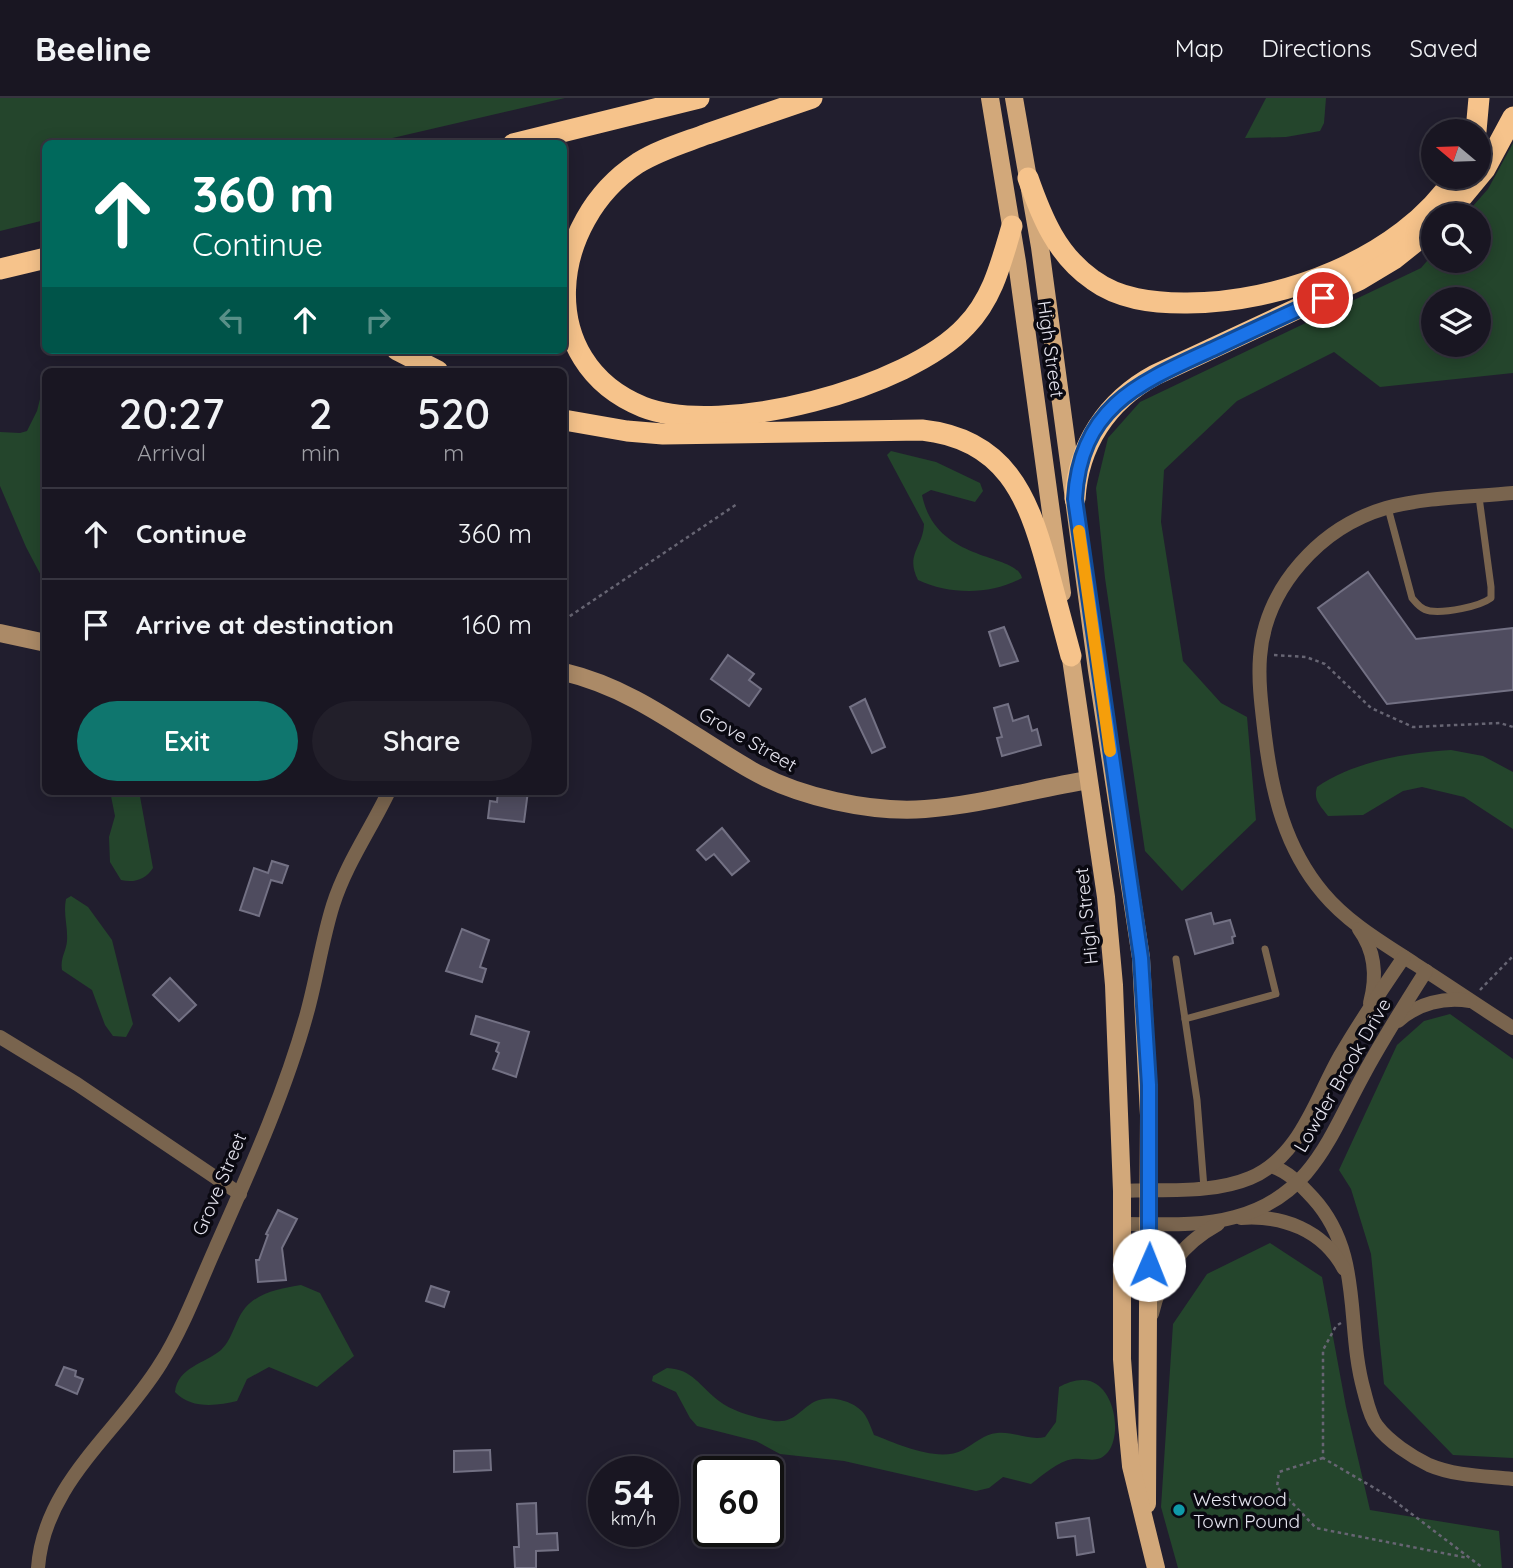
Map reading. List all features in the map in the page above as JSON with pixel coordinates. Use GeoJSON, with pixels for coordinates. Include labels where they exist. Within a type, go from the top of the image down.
{"type":"FeatureCollection","features":[{"type":"Feature","properties":{"kind":"highway"},"geometry":{"type":"LineString","coordinates":[[529,140],[699,98]]}},
{"type":"Feature","properties":{"kind":"highway"},"geometry":{"type":"LineString","coordinates":[[567,271],[572,248],[584,220],[618,179],[649,157],[812,98]]}},
{"type":"Feature","properties":{"kind":"highway"},"geometry":{"type":"LineString","coordinates":[[1477,119],[1479,98]]}},
{"type":"Feature","properties":{"kind":"highway"},"geometry":{"type":"LineString","coordinates":[[1457,203],[1485,169],[1513,117]]}},
{"type":"Feature","properties":{"kind":"highway"},"geometry":{"type":"LineString","coordinates":[[1028,178],[1047,227],[1059,247],[1094,281],[1120,294],[1139,299],[1200,303],[1271,294],[1342,268],[1396,235],[1445,189]]}},
{"type":"Feature","properties":{"kind":"highway"},"geometry":{"type":"LineString","coordinates":[[567,302],[569,323],[590,366],[622,396],[645,408],[672,415],[715,416],[771,410],[818,400],[898,371],[942,347],[968,325],[993,286],[1012,226]]}},
{"type":"Feature","properties":{"kind":"highway"},"geometry":{"type":"LineString","coordinates":[[1075,499],[1088,443],[1107,412],[1124,395],[1155,376],[1359,280],[1394,259],[1421,238]]}},
{"type":"Feature","properties":{"kind":"highway"},"geometry":{"type":"LineString","coordinates":[[0,270],[42,259]]}},
{"type":"Feature","properties":{"kind":"highway"},"geometry":{"type":"LineString","coordinates":[[405,354],[432,368]]}},
{"type":"Feature","properties":{"kind":"highway"},"geometry":{"type":"LineString","coordinates":[[567,421],[618,430],[663,434],[922,430],[967,442],[988,454],[1006,470],[1027,503],[1038,533],[1071,656]]}},
{"type":"Feature","properties":{"kind":"main road","name":"High Street"},"geometry":{"type":"LineString","coordinates":[[990,98],[1012,226],[1110,936],[1116,1017],[1123,1224],[1122,1359],[1131,1466],[1156,1568]]}},
{"type":"Feature","properties":{"kind":"main road","name":"High Street"},"geometry":{"type":"LineString","coordinates":[[1014,98],[1028,178],[1141,958],[1148,1074],[1150,1190],[1147,1525]]}},
{"type":"Feature","properties":{"kind":"street"},"geometry":{"type":"LineString","coordinates":[[1513,493],[1388,508],[1343,526],[1306,556],[1276,599],[1265,627],[1260,654],[1260,695],[1269,765],[1281,817],[1303,865],[1328,899],[1356,925],[1513,1028]]}},
{"type":"Feature","properties":{"kind":"street"},"geometry":{"type":"LineString","coordinates":[[0,634],[42,642]]}},
{"type":"Feature","properties":{"kind":"street","name":"Grove Street"},"geometry":{"type":"LineString","coordinates":[[567,672],[624,691],[659,710],[760,775],[814,795],[870,806],[924,809],[1088,780]]}},
{"type":"Feature","properties":{"kind":"street","name":"Grove Street"},"geometry":{"type":"LineString","coordinates":[[38,1568],[43,1535],[52,1510],[74,1474],[161,1364],[240,1194],[307,1012],[333,906],[344,875],[387,795]]}},
{"type":"Feature","properties":{"kind":"street"},"geometry":{"type":"LineString","coordinates":[[1356,925],[1368,942],[1374,969],[1373,991],[1365,1015]]}},
{"type":"Feature","properties":{"kind":"street","name":"Lowder Brook Drive"},"geometry":{"type":"LineString","coordinates":[[1122,1191],[1204,1188],[1240,1182],[1271,1166],[1298,1137],[1330,1074],[1404,957]]}},
{"type":"Feature","properties":{"kind":"street","name":"Lowder Brook Drive"},"geometry":{"type":"LineString","coordinates":[[1123,1224],[1208,1223],[1232,1218],[1268,1203],[1298,1182],[1318,1161],[1388,1032],[1426,971]]}},
{"type":"Feature","properties":{"kind":"street"},"geometry":{"type":"LineString","coordinates":[[1388,1032],[1403,1016],[1423,1005],[1443,1000],[1471,1001]]}},
{"type":"Feature","properties":{"kind":"street"},"geometry":{"type":"LineString","coordinates":[[0,1037],[77,1084],[240,1194]]}},
{"type":"Feature","properties":{"kind":"street"},"geometry":{"type":"LineString","coordinates":[[1271,1166],[1298,1182],[1324,1210],[1337,1231],[1351,1287],[1357,1369],[1377,1426],[1427,1464],[1463,1474],[1513,1479]]}},
{"type":"Feature","properties":{"kind":"street"},"geometry":{"type":"LineString","coordinates":[[1149,1337],[1157,1295],[1170,1265],[1198,1237],[1232,1218],[1277,1220],[1306,1230],[1331,1249],[1351,1287]]}},
{"type":"Feature","properties":{"kind":"lane"},"geometry":{"type":"LineString","coordinates":[[1388,508],[1412,598],[1421,608],[1431,611],[1482,606],[1491,598],[1491,587],[1479,496]]}},
{"type":"Feature","properties":{"kind":"lane"},"geometry":{"type":"LineString","coordinates":[[1185,1019],[1276,993],[1265,949]]}},
{"type":"Feature","properties":{"kind":"lane"},"geometry":{"type":"LineString","coordinates":[[1177,959],[1197,1100],[1204,1188]]}},
{"type":"Feature","properties":{"kind":"path"},"geometry":{"type":"LineString","coordinates":[[567,618],[737,504]]}},
{"type":"Feature","properties":{"kind":"path"},"geometry":{"type":"LineString","coordinates":[[1260,654],[1316,660],[1332,670],[1371,708],[1413,727],[1500,723],[1513,727]]}},
{"type":"Feature","properties":{"kind":"path"},"geometry":{"type":"LineString","coordinates":[[1471,1001],[1513,956]]}},
{"type":"Feature","properties":{"kind":"path"},"geometry":{"type":"LineString","coordinates":[[1323,1458],[1323,1350],[1336,1326],[1353,1316]]}},
{"type":"Feature","properties":{"kind":"path"},"geometry":{"type":"LineString","coordinates":[[1470,1558],[1316,1528],[1277,1487],[1279,1472],[1323,1458],[1388,1496],[1470,1558],[1483,1568]]}},
{"type":"Feature","properties":{"kind":"green space"},"geometry":{"type":"Polygon","coordinates":[[[0,98],[565,98],[384,140],[42,140],[42,221],[0,231],[0,98]]]}},
{"type":"Feature","properties":{"kind":"green space"},"geometry":{"type":"Polygon","coordinates":[[[1266,98],[1326,98],[1324,123],[1320,131],[1286,137],[1245,138],[1266,98]]]}},
{"type":"Feature","properties":{"kind":"green space"},"geometry":{"type":"Polygon","coordinates":[[[1513,143],[1513,373],[1380,387],[1334,352],[1237,401],[1164,470],[1161,522],[1183,661],[1221,703],[1247,717],[1256,820],[1182,891],[1145,851],[1105,578],[1096,488],[1108,438],[1140,402],[1421,268],[1421,273],[1491,273],[1491,203],[1476,203],[1491,189],[1491,183],[1513,143]]]}},
{"type":"Feature","properties":{"kind":"green space"},"geometry":{"type":"Polygon","coordinates":[[[42,391],[42,577],[0,486],[0,432],[27,431],[37,411],[42,391]]]}},
{"type":"Feature","properties":{"kind":"green space"},"geometry":{"type":"Polygon","coordinates":[[[891,451],[936,462],[980,483],[983,491],[975,502],[931,490],[922,495],[930,517],[943,533],[958,545],[1006,564],[1017,570],[1022,578],[997,588],[970,591],[943,588],[918,580],[913,564],[924,524],[887,455],[891,451]]]}},
{"type":"Feature","properties":{"kind":"green space"},"geometry":{"type":"Polygon","coordinates":[[[1451,750],[1483,756],[1513,772],[1513,829],[1464,797],[1422,787],[1403,791],[1363,815],[1328,816],[1317,799],[1317,787],[1364,765],[1416,753],[1451,750]]]}},
{"type":"Feature","properties":{"kind":"green space"},"geometry":{"type":"Polygon","coordinates":[[[111,795],[140,795],[153,868],[139,880],[121,880],[110,862],[109,837],[115,816],[111,795]]]}},
{"type":"Feature","properties":{"kind":"green space"},"geometry":{"type":"Polygon","coordinates":[[[71,896],[88,907],[112,940],[133,1024],[126,1037],[113,1036],[105,1025],[92,990],[62,970],[67,941],[65,904],[66,899],[71,896]]]}},
{"type":"Feature","properties":{"kind":"green space"},"geometry":{"type":"Polygon","coordinates":[[[1450,1014],[1513,1059],[1513,1458],[1453,1455],[1384,1384],[1371,1254],[1351,1189],[1339,1170],[1397,1045],[1424,1021],[1450,1014]]]}},
{"type":"Feature","properties":{"kind":"green space"},"geometry":{"type":"Polygon","coordinates":[[[1270,1243],[1322,1277],[1346,1407],[1370,1510],[1499,1531],[1502,1568],[1178,1568],[1161,1507],[1173,1324],[1207,1274],[1270,1243]]]}},
{"type":"Feature","properties":{"kind":"green space"},"geometry":{"type":"Polygon","coordinates":[[[301,1285],[320,1293],[354,1356],[317,1387],[269,1367],[247,1379],[237,1401],[213,1405],[196,1404],[175,1392],[186,1371],[221,1350],[241,1313],[250,1303],[268,1293],[301,1285]]]}},
{"type":"Feature","properties":{"kind":"green space"},"geometry":{"type":"Polygon","coordinates":[[[667,1368],[690,1375],[730,1408],[769,1420],[790,1419],[810,1404],[822,1399],[843,1400],[861,1410],[874,1435],[918,1451],[942,1454],[963,1450],[992,1434],[1045,1437],[1056,1422],[1059,1387],[1086,1380],[1099,1386],[1110,1402],[1114,1413],[1115,1434],[1108,1452],[1100,1458],[1067,1460],[1031,1484],[1003,1477],[989,1488],[976,1491],[844,1461],[780,1454],[756,1441],[697,1426],[676,1392],[652,1381],[653,1376],[667,1368]]]}},
{"type":"Feature","properties":{"kind":"building"},"geometry":{"type":"Polygon","coordinates":[[[1368,572],[1416,639],[1513,628],[1513,690],[1387,704],[1318,608],[1368,572]]]}},
{"type":"Feature","properties":{"kind":"building"},"geometry":{"type":"Polygon","coordinates":[[[1004,627],[1018,661],[1000,666],[989,632],[1004,627]]]}},
{"type":"Feature","properties":{"kind":"building"},"geometry":{"type":"Polygon","coordinates":[[[728,655],[754,674],[749,680],[761,689],[749,706],[711,679],[728,655]]]}},
{"type":"Feature","properties":{"kind":"building"},"geometry":{"type":"Polygon","coordinates":[[[865,699],[885,747],[872,753],[850,707],[865,699]]]}},
{"type":"Feature","properties":{"kind":"building"},"geometry":{"type":"Polygon","coordinates":[[[1008,704],[1013,721],[1028,716],[1032,731],[1037,729],[1041,745],[1002,756],[997,738],[1002,737],[994,708],[1008,704]]]}},
{"type":"Feature","properties":{"kind":"building"},"geometry":{"type":"Polygon","coordinates":[[[498,795],[527,795],[524,822],[488,818],[490,801],[497,802],[498,795]]]}},
{"type":"Feature","properties":{"kind":"building"},"geometry":{"type":"Polygon","coordinates":[[[722,828],[749,861],[732,875],[714,854],[706,860],[697,850],[722,828]]]}},
{"type":"Feature","properties":{"kind":"building"},"geometry":{"type":"Polygon","coordinates":[[[272,861],[288,866],[282,883],[271,880],[259,916],[240,910],[254,868],[268,873],[272,861]]]}},
{"type":"Feature","properties":{"kind":"building"},"geometry":{"type":"Polygon","coordinates":[[[1211,913],[1214,924],[1230,920],[1235,936],[1232,937],[1233,943],[1195,954],[1186,920],[1211,913]]]}},
{"type":"Feature","properties":{"kind":"building"},"geometry":{"type":"Polygon","coordinates":[[[462,929],[489,940],[480,967],[486,969],[482,982],[446,971],[462,929]]]}},
{"type":"Feature","properties":{"kind":"building"},"geometry":{"type":"Polygon","coordinates":[[[170,978],[196,1005],[179,1021],[153,995],[170,978]]]}},
{"type":"Feature","properties":{"kind":"building"},"geometry":{"type":"Polygon","coordinates":[[[476,1016],[529,1032],[516,1077],[493,1069],[499,1053],[496,1051],[499,1043],[471,1034],[476,1016]]]}},
{"type":"Feature","properties":{"kind":"building"},"geometry":{"type":"Polygon","coordinates":[[[278,1210],[297,1219],[282,1248],[286,1280],[258,1282],[256,1260],[259,1260],[268,1235],[266,1234],[278,1210]]]}},
{"type":"Feature","properties":{"kind":"building"},"geometry":{"type":"Polygon","coordinates":[[[431,1286],[449,1292],[444,1307],[426,1301],[431,1286]]]}},
{"type":"Feature","properties":{"kind":"building"},"geometry":{"type":"Polygon","coordinates":[[[64,1367],[76,1371],[75,1376],[83,1379],[77,1394],[56,1385],[64,1367]]]}},
{"type":"Feature","properties":{"kind":"building"},"geometry":{"type":"Polygon","coordinates":[[[490,1450],[491,1470],[454,1472],[454,1451],[490,1450]]]}},
{"type":"Feature","properties":{"kind":"building"},"geometry":{"type":"Polygon","coordinates":[[[536,1503],[537,1534],[557,1533],[558,1550],[536,1551],[536,1568],[515,1568],[514,1547],[519,1547],[517,1504],[536,1503]]]}},
{"type":"Feature","properties":{"kind":"building"},"geometry":{"type":"Polygon","coordinates":[[[1089,1518],[1094,1552],[1077,1555],[1075,1536],[1058,1538],[1056,1523],[1089,1518]]]}},
{"type":"Feature","properties":{"kind":"slow traffic"},"geometry":{"type":"LineString","coordinates":[[1079,531],[1110,751]]}},
{"type":"Feature","properties":{"kind":"place","name":"Westwood Town Pound"},"geometry":{"type":"Point","coordinates":[1179,1510]}},
{"type":"Feature","properties":{"kind":"route"},"geometry":{"type":"LineString","coordinates":[[1149,1265],[1149,1085],[1141,958],[1097,670],[1075,499],[1076,487],[1088,443],[1099,422],[1124,395],[1155,376],[1323,298]]}}]}
